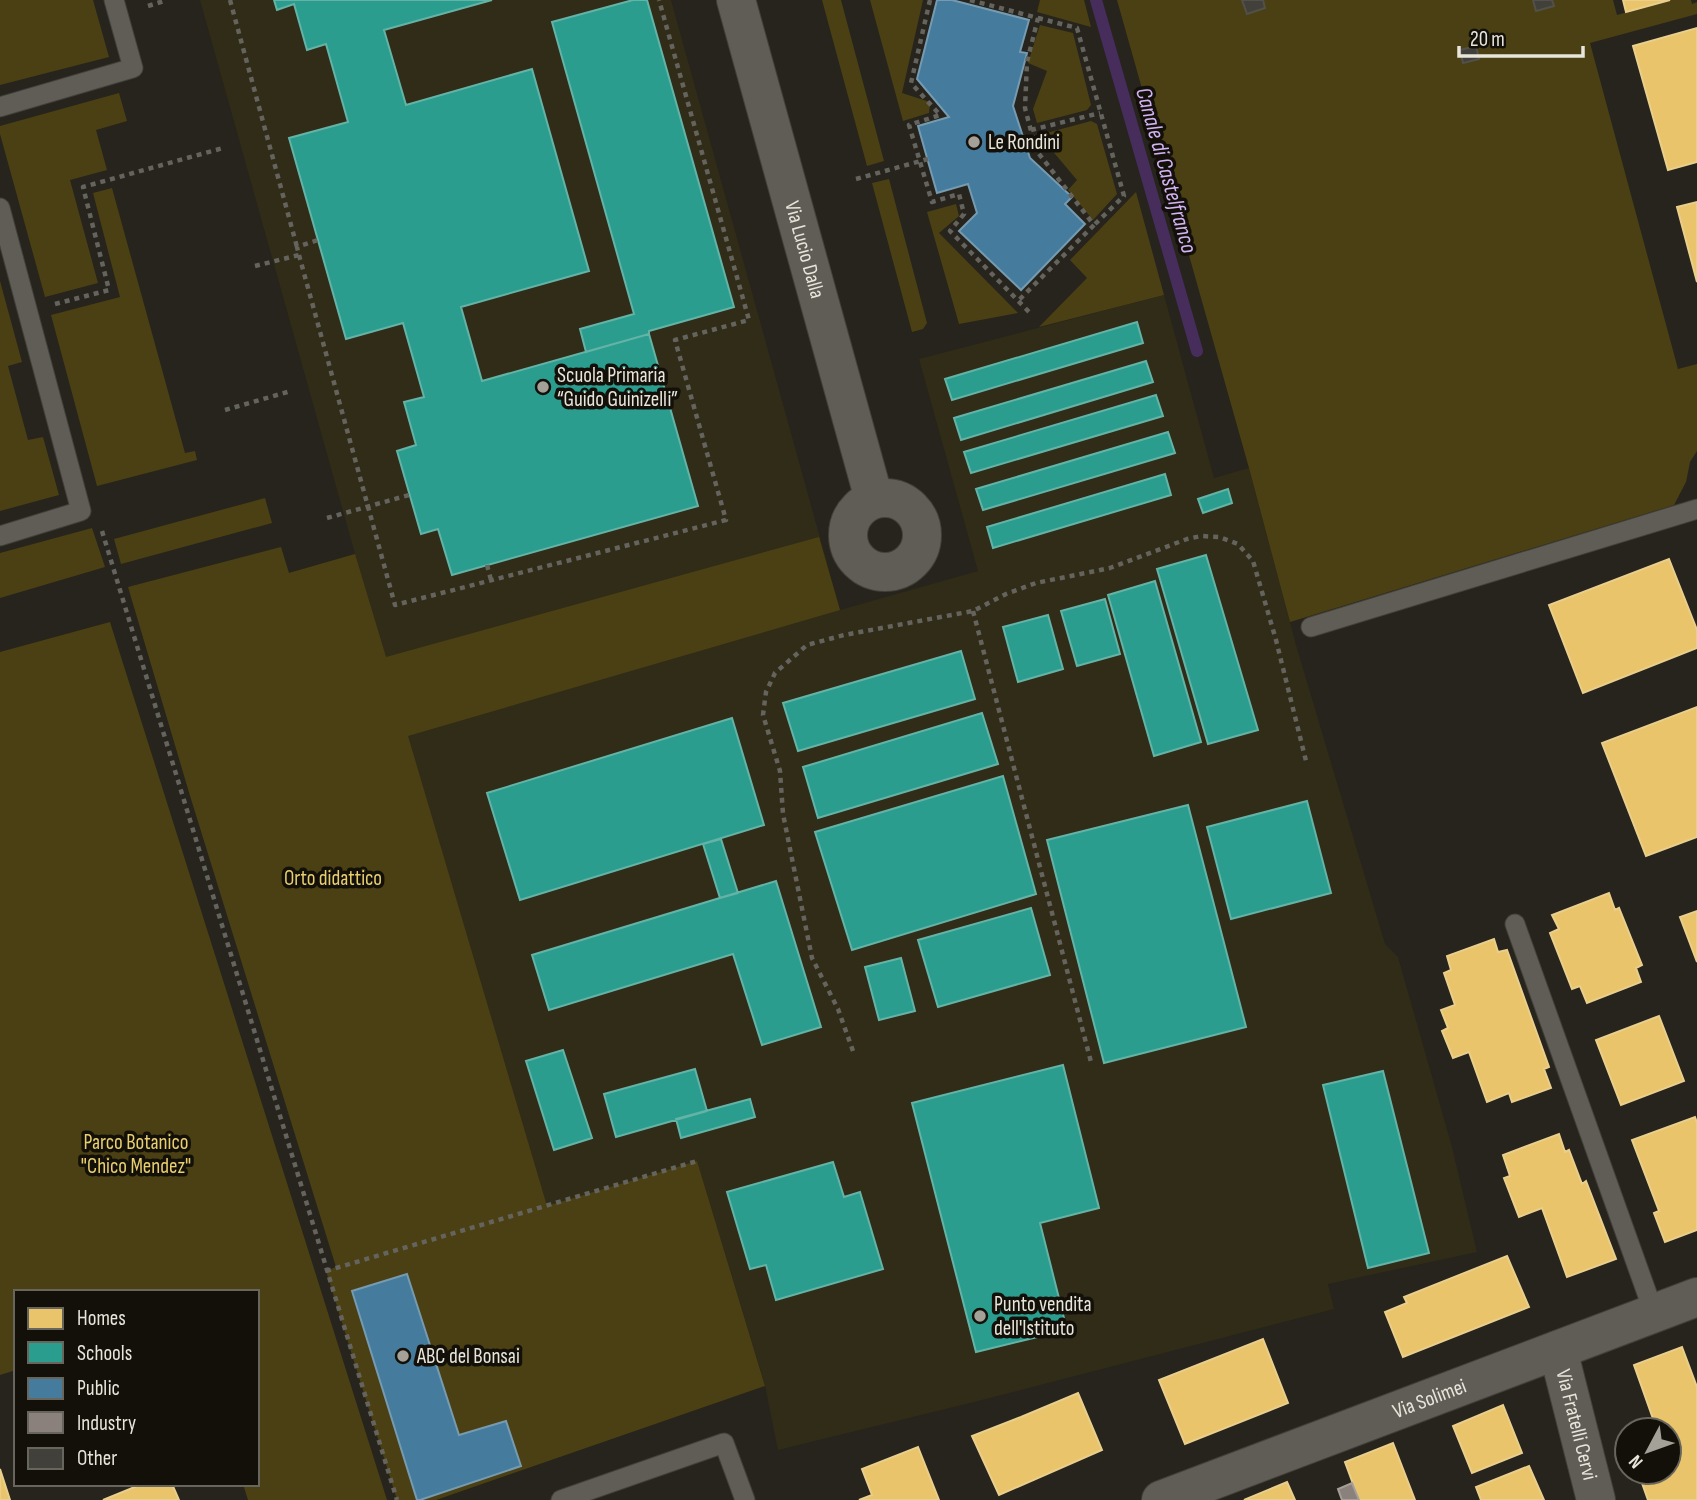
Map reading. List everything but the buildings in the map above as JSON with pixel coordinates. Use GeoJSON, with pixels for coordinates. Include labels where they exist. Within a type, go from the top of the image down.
{"type":"FeatureCollection","features":[{"type":"Feature","properties":{"kind":"street","name":"Via Lucio Dalla"},"geometry":{"type":"LineString","coordinates":[[736,0],[874,499]]}},
{"type":"Feature","properties":{"kind":"street","name":"Via Solimei"},"geometry":{"type":"LineString","coordinates":[[1161,1500],[1697,1297]]}},
{"type":"Feature","properties":{"kind":"street","name":"Via Fratelli Cervi"},"geometry":{"type":"LineString","coordinates":[[1558,1350],[1596,1500]]}},
{"type":"Feature","properties":{"kind":"lane"},"geometry":{"type":"LineString","coordinates":[[0,107],[133,68],[114,0]]}},
{"type":"Feature","properties":{"kind":"lane"},"geometry":{"type":"LineString","coordinates":[[0,208],[81,511],[0,536]]}},
{"type":"Feature","properties":{"kind":"lane"},"geometry":{"type":"LineString","coordinates":[[1311,627],[1697,509]]}},
{"type":"Feature","properties":{"kind":"lane"},"geometry":{"type":"LineString","coordinates":[[1515,924],[1654,1313]]}},
{"type":"Feature","properties":{"kind":"lane"},"geometry":{"type":"LineString","coordinates":[[561,1500],[724,1443],[745,1500]]}},
{"type":"Feature","properties":{"kind":"path"},"geometry":{"type":"LineString","coordinates":[[230,0],[395,605],[726,520],[675,340],[748,320],[659,0]]}},
{"type":"Feature","properties":{"kind":"path"},"geometry":{"type":"LineString","coordinates":[[930,0],[911,83],[940,115],[909,125],[932,202],[960,194],[964,214],[950,231],[1032,315]]}},
{"type":"Feature","properties":{"kind":"path"},"geometry":{"type":"LineString","coordinates":[[970,0],[1077,28],[1124,196],[1018,301]]}},
{"type":"Feature","properties":{"kind":"path"},"geometry":{"type":"LineString","coordinates":[[1038,18],[1027,62],[1025,107],[1036,150],[1094,225]]}},
{"type":"Feature","properties":{"kind":"path"},"geometry":{"type":"LineString","coordinates":[[1031,130],[1100,113]]}},
{"type":"Feature","properties":{"kind":"path"},"geometry":{"type":"LineString","coordinates":[[109,290],[83,187],[223,148]]}},
{"type":"Feature","properties":{"kind":"path"},"geometry":{"type":"LineString","coordinates":[[856,179],[928,159]]}},
{"type":"Feature","properties":{"kind":"path"},"geometry":{"type":"LineString","coordinates":[[297,247],[318,240]]}},
{"type":"Feature","properties":{"kind":"path"},"geometry":{"type":"LineString","coordinates":[[255,266],[299,254]]}},
{"type":"Feature","properties":{"kind":"path"},"geometry":{"type":"LineString","coordinates":[[225,410],[291,391]]}},
{"type":"Feature","properties":{"kind":"path"},"geometry":{"type":"LineString","coordinates":[[327,517],[410,495]]}},
{"type":"Feature","properties":{"kind":"path"},"geometry":{"type":"LineString","coordinates":[[98,519],[397,1500]]}},
{"type":"Feature","properties":{"kind":"path"},"geometry":{"type":"LineString","coordinates":[[853,1051],[838,1009],[812,958],[783,814],[780,771],[763,715],[766,692],[775,673],[807,645],[844,635],[973,611],[1006,594],[1036,583],[1110,568],[1187,539],[1201,536],[1219,537],[1238,544],[1253,561],[1306,761]]}},
{"type":"Feature","properties":{"kind":"path"},"geometry":{"type":"LineString","coordinates":[[487,565],[491,580]]}},
{"type":"Feature","properties":{"kind":"path"},"geometry":{"type":"LineString","coordinates":[[973,611],[1091,1062]]}},
{"type":"Feature","properties":{"kind":"path"},"geometry":{"type":"LineString","coordinates":[[326,1271],[697,1161]]}},
{"type":"Feature","properties":{"kind":"shaded area"},"geometry":{"type":"Polygon","coordinates":[[[200,0],[671,0],[840,610],[978,571],[919,359],[1164,295],[1214,478],[1249,468],[1296,645],[1385,944],[1398,957],[1452,1147],[1477,1252],[1328,1284],[1334,1309],[778,1450],[765,1385],[697,1162],[547,1207],[407,736],[191,799],[137,616],[355,554],[200,0]]]}},
{"type":"Feature","properties":{"kind":"green space"},"geometry":{"type":"Polygon","coordinates":[[[0,0],[93,0],[109,57],[0,85],[0,0]]]}},
{"type":"Feature","properties":{"kind":"green space"},"geometry":{"type":"Polygon","coordinates":[[[822,0],[841,0],[884,161],[867,166],[822,0]]]}},
{"type":"Feature","properties":{"kind":"green space"},"geometry":{"type":"Polygon","coordinates":[[[870,0],[923,0],[902,93],[930,102],[929,113],[903,121],[870,0]]]}},
{"type":"Feature","properties":{"kind":"green space"},"geometry":{"type":"Polygon","coordinates":[[[1040,0],[1084,0],[1091,27],[1037,12],[1040,0]]]}},
{"type":"Feature","properties":{"kind":"green space"},"geometry":{"type":"Polygon","coordinates":[[[1117,0],[1613,0],[1617,15],[1670,0],[1691,0],[1692,4],[1697,2],[1697,14],[1590,43],[1678,369],[1697,364],[1697,451],[1690,462],[1686,482],[1674,505],[1290,622],[1117,0]]]}},
{"type":"Feature","properties":{"kind":"green space"},"geometry":{"type":"Polygon","coordinates":[[[1040,25],[1073,33],[1091,105],[1087,110],[1037,123],[1033,109],[1047,71],[1028,63],[1040,25]]]}},
{"type":"Feature","properties":{"kind":"green space"},"geometry":{"type":"Polygon","coordinates":[[[119,93],[127,121],[96,130],[107,170],[70,180],[98,283],[45,297],[0,126],[119,93]]]}},
{"type":"Feature","properties":{"kind":"green space"},"geometry":{"type":"Polygon","coordinates":[[[1091,121],[1097,124],[1117,194],[1093,220],[1068,190],[1077,180],[1039,135],[1091,121]]]}},
{"type":"Feature","properties":{"kind":"green space"},"geometry":{"type":"Polygon","coordinates":[[[889,179],[927,323],[923,329],[912,332],[872,183],[889,179]]]}},
{"type":"Feature","properties":{"kind":"green space"},"geometry":{"type":"Polygon","coordinates":[[[112,188],[185,453],[195,451],[197,460],[97,486],[51,315],[120,297],[93,193],[112,188]]]}},
{"type":"Feature","properties":{"kind":"green space"},"geometry":{"type":"Polygon","coordinates":[[[1136,192],[1164,295],[1039,327],[1087,278],[1070,260],[1136,192]]]}},
{"type":"Feature","properties":{"kind":"green space"},"geometry":{"type":"Polygon","coordinates":[[[956,204],[959,216],[939,233],[1018,313],[959,324],[927,212],[956,204]]]}},
{"type":"Feature","properties":{"kind":"green space"},"geometry":{"type":"Polygon","coordinates":[[[0,281],[22,362],[8,366],[28,440],[43,437],[59,495],[0,511],[0,281]]]}},
{"type":"Feature","properties":{"kind":"green space"},"geometry":{"type":"Polygon","coordinates":[[[265,498],[272,523],[121,564],[114,539],[265,498]]]}},
{"type":"Feature","properties":{"kind":"green space"},"geometry":{"type":"Polygon","coordinates":[[[92,528],[105,567],[0,598],[0,553],[92,528]]]}},
{"type":"Feature","properties":{"kind":"green space","name":"Orto didattico"},"geometry":{"type":"Polygon","coordinates":[[[819,537],[840,610],[408,736],[547,1206],[697,1161],[765,1386],[436,1500],[397,1500],[326,1271],[336,1267],[128,587],[281,547],[289,573],[355,554],[386,657],[819,537]]]}},
{"type":"Feature","properties":{"kind":"green space","name":"Parco Botanico \"Chico Mendez\""},"geometry":{"type":"Polygon","coordinates":[[[110,622],[387,1500],[248,1500],[244,1486],[259,1486],[259,1290],[14,1290],[14,1371],[0,1375],[0,652],[110,622]]]}},
{"type":"Feature","properties":{"kind":"waterway","name":"Canale di Castelfranco"},"geometry":{"type":"LineString","coordinates":[[1096,0],[1197,351]]}},
{"type":"Feature","properties":{"kind":"place","name":"Le Rondini"},"geometry":{"type":"Point","coordinates":[974,142]}},
{"type":"Feature","properties":{"kind":"place","name":"Scuola Primaria “Guido Guinizelli”"},"geometry":{"type":"Point","coordinates":[543,387]}},
{"type":"Feature","properties":{"kind":"place","name":"Punto vendita dell'Istituto"},"geometry":{"type":"Point","coordinates":[980,1316]}},
{"type":"Feature","properties":{"kind":"place","name":"ABC del Bonsai"},"geometry":{"type":"Point","coordinates":[403,1356]}}]}
